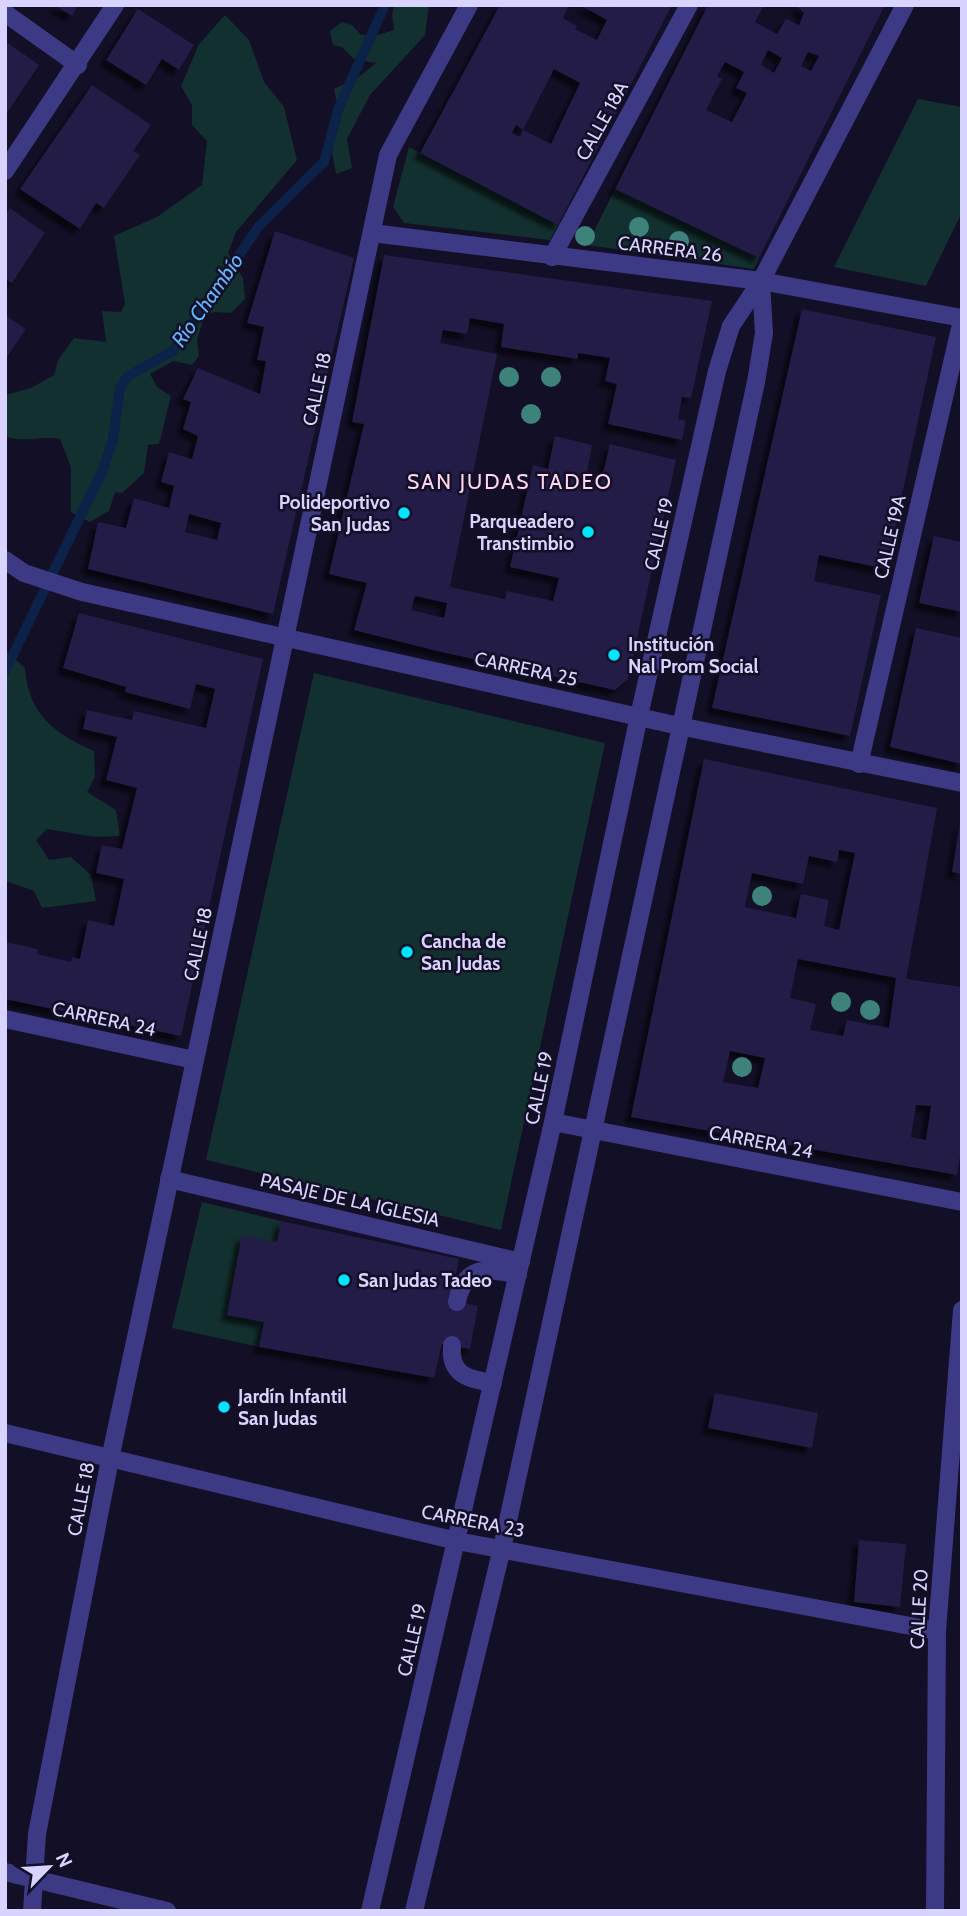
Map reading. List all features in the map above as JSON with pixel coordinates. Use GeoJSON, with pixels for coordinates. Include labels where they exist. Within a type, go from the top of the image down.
{"type":"FeatureCollection","features":[{"type":"Feature","properties":{"kind":"street"},"geometry":{"type":"LineString","coordinates":[[5,171],[78,65],[115,5]]}},
{"type":"Feature","properties":{"kind":"street","name":"CALLE 18"},"geometry":{"type":"LineString","coordinates":[[32,1911],[32,1878],[37,1834],[110,1459],[388,155],[469,5]]}},
{"type":"Feature","properties":{"kind":"street","name":"CALLE 18A"},"geometry":{"type":"LineString","coordinates":[[552,257],[689,5]]}},
{"type":"Feature","properties":{"kind":"street","name":"CALLE 19"},"geometry":{"type":"LineString","coordinates":[[370,1911],[553,1122],[639,716],[717,371],[730,326],[761,281],[905,5]]}},
{"type":"Feature","properties":{"kind":"street"},"geometry":{"type":"LineString","coordinates":[[5,13],[78,65]]}},
{"type":"Feature","properties":{"kind":"street","name":"CARRERA 26"},"geometry":{"type":"LineString","coordinates":[[372,233],[761,281],[962,319]]}},
{"type":"Feature","properties":{"kind":"street"},"geometry":{"type":"LineString","coordinates":[[414,1911],[502,1548],[756,382],[764,333],[761,281]]}},
{"type":"Feature","properties":{"kind":"street","name":"CALLE 19A"},"geometry":{"type":"LineString","coordinates":[[859,764],[962,319]]}},
{"type":"Feature","properties":{"kind":"street","name":"CARRERA 25"},"geometry":{"type":"LineString","coordinates":[[5,560],[24,573],[82,592],[679,726],[962,783]]}},
{"type":"Feature","properties":{"kind":"street","name":"CARRERA 24"},"geometry":{"type":"LineString","coordinates":[[5,1019],[194,1059]]}},
{"type":"Feature","properties":{"kind":"street","name":"CARRERA 24"},"geometry":{"type":"LineString","coordinates":[[553,1122],[962,1202]]}},
{"type":"Feature","properties":{"kind":"street","name":"PASAJE DE LA IGLESIA"},"geometry":{"type":"LineString","coordinates":[[169,1179],[520,1268]]}},
{"type":"Feature","properties":{"kind":"street"},"geometry":{"type":"LineString","coordinates":[[457,1302],[464,1281],[477,1271],[520,1268]]}},
{"type":"Feature","properties":{"kind":"street","name":"CALLE 20"},"geometry":{"type":"LineString","coordinates":[[934,1911],[937,1632],[962,1310]]}},
{"type":"Feature","properties":{"kind":"street"},"geometry":{"type":"LineString","coordinates":[[452,1345],[455,1370],[463,1377],[493,1383]]}},
{"type":"Feature","properties":{"kind":"street","name":"CARRERA 23"},"geometry":{"type":"LineString","coordinates":[[5,1433],[457,1541],[937,1632]]}},
{"type":"Feature","properties":{"kind":"street"},"geometry":{"type":"LineString","coordinates":[[5,1872],[167,1911]]}},
{"type":"Feature","properties":{"kind":"green space"},"geometry":{"type":"Polygon","coordinates":[[[394,5],[429,5],[425,35],[370,95],[347,139],[352,168],[336,174],[332,152],[340,116],[334,89],[360,76],[376,63],[354,59],[342,47],[333,45],[330,31],[342,22],[352,25],[361,35],[378,35],[394,30],[394,5]]]}},
{"type":"Feature","properties":{"kind":"green space"},"geometry":{"type":"Polygon","coordinates":[[[225,15],[249,40],[264,82],[284,107],[297,160],[236,232],[228,253],[243,278],[245,299],[231,313],[214,312],[204,317],[197,340],[199,356],[192,365],[173,361],[150,374],[157,387],[171,396],[159,444],[148,445],[144,473],[122,493],[115,492],[109,511],[90,522],[71,512],[71,467],[60,439],[18,439],[5,436],[5,395],[31,388],[54,375],[58,360],[74,338],[106,342],[102,311],[121,312],[125,304],[114,236],[157,217],[202,185],[207,141],[192,125],[192,105],[181,86],[199,44],[225,15]]]}},
{"type":"Feature","properties":{"kind":"green space"},"geometry":{"type":"Polygon","coordinates":[[[918,99],[962,107],[962,212],[926,286],[834,267],[918,99]]]}},
{"type":"Feature","properties":{"kind":"green space"},"geometry":{"type":"Polygon","coordinates":[[[409,147],[558,225],[550,240],[404,223],[393,207],[409,147]]]}},
{"type":"Feature","properties":{"kind":"green space"},"geometry":{"type":"Polygon","coordinates":[[[615,189],[759,258],[754,269],[587,245],[615,189]]]}},
{"type":"Feature","properties":{"kind":"green space"},"geometry":{"type":"Polygon","coordinates":[[[5,650],[25,668],[32,698],[46,720],[67,737],[94,751],[95,777],[87,792],[116,810],[120,836],[95,837],[47,829],[36,840],[49,860],[71,857],[91,875],[96,901],[42,908],[34,891],[5,881],[5,650]]]}},
{"type":"Feature","properties":{"kind":"green space","name":"Cancha de San Judas"},"geometry":{"type":"Polygon","coordinates":[[[314,673],[605,743],[501,1230],[206,1160],[314,673]]]}},
{"type":"Feature","properties":{"kind":"green space"},"geometry":{"type":"Polygon","coordinates":[[[202,1202],[281,1221],[259,1347],[172,1328],[202,1202]]]}},
{"type":"Feature","properties":{"kind":"building"},"geometry":{"type":"Polygon","coordinates":[[[54,5],[78,5],[72,16],[54,5]]]}},
{"type":"Feature","properties":{"kind":"building"},"geometry":{"type":"Polygon","coordinates":[[[500,5],[569,5],[563,18],[577,26],[575,29],[597,40],[607,20],[580,5],[672,5],[558,225],[420,153],[500,5]],[[554,69],[523,130],[551,144],[580,83],[554,69]],[[516,125],[512,133],[520,137],[523,130],[516,125]]]}},
{"type":"Feature","properties":{"kind":"building"},"geometry":{"type":"Polygon","coordinates":[[[708,5],[764,5],[755,22],[777,34],[786,19],[799,25],[804,13],[795,5],[885,5],[759,258],[615,189],[708,5]],[[768,50],[761,65],[774,73],[782,58],[768,50]],[[808,52],[801,66],[811,71],[819,56],[808,52]],[[725,62],[717,76],[722,79],[706,110],[732,122],[747,93],[736,88],[744,72],[725,62]]]}},
{"type":"Feature","properties":{"kind":"building"},"geometry":{"type":"Polygon","coordinates":[[[138,9],[194,45],[179,70],[162,59],[146,85],[106,60],[138,9]]]}},
{"type":"Feature","properties":{"kind":"building"},"geometry":{"type":"Polygon","coordinates":[[[5,41],[39,65],[5,116],[5,41]]]}},
{"type":"Feature","properties":{"kind":"building"},"geometry":{"type":"Polygon","coordinates":[[[92,85],[151,125],[133,151],[140,155],[104,208],[96,203],[80,229],[20,189],[92,85]]]}},
{"type":"Feature","properties":{"kind":"building"},"geometry":{"type":"Polygon","coordinates":[[[10,208],[45,233],[12,283],[5,279],[5,215],[10,208]]]}},
{"type":"Feature","properties":{"kind":"building"},"geometry":{"type":"Polygon","coordinates":[[[275,231],[354,258],[273,614],[88,569],[98,522],[126,528],[134,498],[169,508],[174,486],[161,482],[169,452],[192,459],[198,436],[183,429],[191,402],[183,399],[198,368],[260,394],[266,361],[257,360],[264,327],[247,323],[275,231]],[[189,514],[185,532],[217,540],[221,523],[189,514]]]}},
{"type":"Feature","properties":{"kind":"building"},"geometry":{"type":"Polygon","coordinates":[[[384,255],[712,301],[691,398],[682,397],[678,419],[686,421],[682,440],[608,424],[617,384],[605,381],[610,358],[578,353],[578,359],[501,347],[504,324],[476,319],[470,318],[467,334],[443,330],[440,343],[497,354],[450,587],[505,599],[507,591],[553,601],[559,578],[510,567],[533,465],[548,469],[555,436],[592,445],[586,478],[601,482],[610,444],[676,460],[628,679],[615,690],[354,630],[367,583],[329,574],[364,424],[352,422],[384,255]],[[415,596],[411,610],[444,618],[447,603],[415,596]]]}},
{"type":"Feature","properties":{"kind":"building"},"geometry":{"type":"Polygon","coordinates":[[[802,309],[936,337],[886,569],[819,555],[814,581],[881,595],[850,736],[712,708],[802,309]]]}},
{"type":"Feature","properties":{"kind":"building"},"geometry":{"type":"Polygon","coordinates":[[[5,315],[26,329],[5,360],[5,315]]]}},
{"type":"Feature","properties":{"kind":"building"},"geometry":{"type":"Polygon","coordinates":[[[934,536],[962,542],[962,612],[919,603],[934,536]]]}},
{"type":"Feature","properties":{"kind":"building"},"geometry":{"type":"Polygon","coordinates":[[[79,613],[263,659],[181,1036],[5,999],[5,942],[38,949],[37,954],[71,962],[72,957],[80,959],[88,920],[114,926],[124,879],[96,873],[102,845],[122,849],[137,788],[106,780],[117,737],[83,729],[87,710],[132,720],[134,711],[206,728],[215,689],[196,684],[190,709],[125,692],[126,687],[63,668],[79,613]]]}},
{"type":"Feature","properties":{"kind":"building"},"geometry":{"type":"Polygon","coordinates":[[[916,628],[962,638],[962,764],[890,747],[916,628]]]}},
{"type":"Feature","properties":{"kind":"building"},"geometry":{"type":"Polygon","coordinates":[[[704,759],[937,808],[906,979],[962,987],[962,1144],[957,1175],[631,1117],[704,759]],[[839,850],[837,862],[809,856],[803,884],[752,873],[745,907],[796,918],[801,894],[829,900],[824,926],[839,930],[855,853],[839,850]],[[798,959],[790,998],[816,1004],[810,1030],[843,1036],[847,1020],[889,1028],[896,978],[798,959]],[[730,1051],[723,1082],[758,1088],[765,1058],[730,1051]],[[916,1105],[911,1137],[926,1140],[931,1106],[916,1105]]]}},
{"type":"Feature","properties":{"kind":"building"},"geometry":{"type":"Polygon","coordinates":[[[960,824],[962,825],[962,874],[952,872],[960,824]]]}},
{"type":"Feature","properties":{"kind":"building","name":"San Judas Tadeo"},"geometry":{"type":"Polygon","coordinates":[[[281,1221],[459,1259],[451,1300],[478,1306],[470,1349],[442,1344],[434,1378],[259,1347],[264,1322],[227,1315],[242,1235],[277,1242],[281,1221]]]}},
{"type":"Feature","properties":{"kind":"building"},"geometry":{"type":"Polygon","coordinates":[[[715,1393],[818,1413],[812,1448],[708,1428],[715,1393]]]}},
{"type":"Feature","properties":{"kind":"building"},"geometry":{"type":"Polygon","coordinates":[[[859,1540],[906,1544],[900,1607],[854,1602],[859,1540]]]}},
{"type":"Feature","properties":{"kind":"waterway","name":"Río Chambío"},"geometry":{"type":"LineString","coordinates":[[5,671],[102,472],[113,439],[120,388],[128,376],[173,351],[259,226],[324,162],[339,107],[385,5]]}},
{"type":"Feature","properties":{"kind":"place","name":"Polideportivo San Judas"},"geometry":{"type":"Point","coordinates":[404,513]}},
{"type":"Feature","properties":{"kind":"place","name":"Parqueadero Transtimbio"},"geometry":{"type":"Point","coordinates":[588,532]}},
{"type":"Feature","properties":{"kind":"place","name":"Institución Nal Prom Social"},"geometry":{"type":"Point","coordinates":[614,655]}},
{"type":"Feature","properties":{"kind":"place","name":"Cancha de San Judas"},"geometry":{"type":"Point","coordinates":[407,952]}},
{"type":"Feature","properties":{"kind":"place","name":"San Judas Tadeo"},"geometry":{"type":"Point","coordinates":[344,1280]}},
{"type":"Feature","properties":{"kind":"place","name":"Jardín Infantil San Judas"},"geometry":{"type":"Point","coordinates":[224,1407]}},
{"type":"Feature","properties":{"kind":"district","name":"SAN JUDAS TADEO"},"geometry":{"type":"Point","coordinates":[510,481]}}]}
